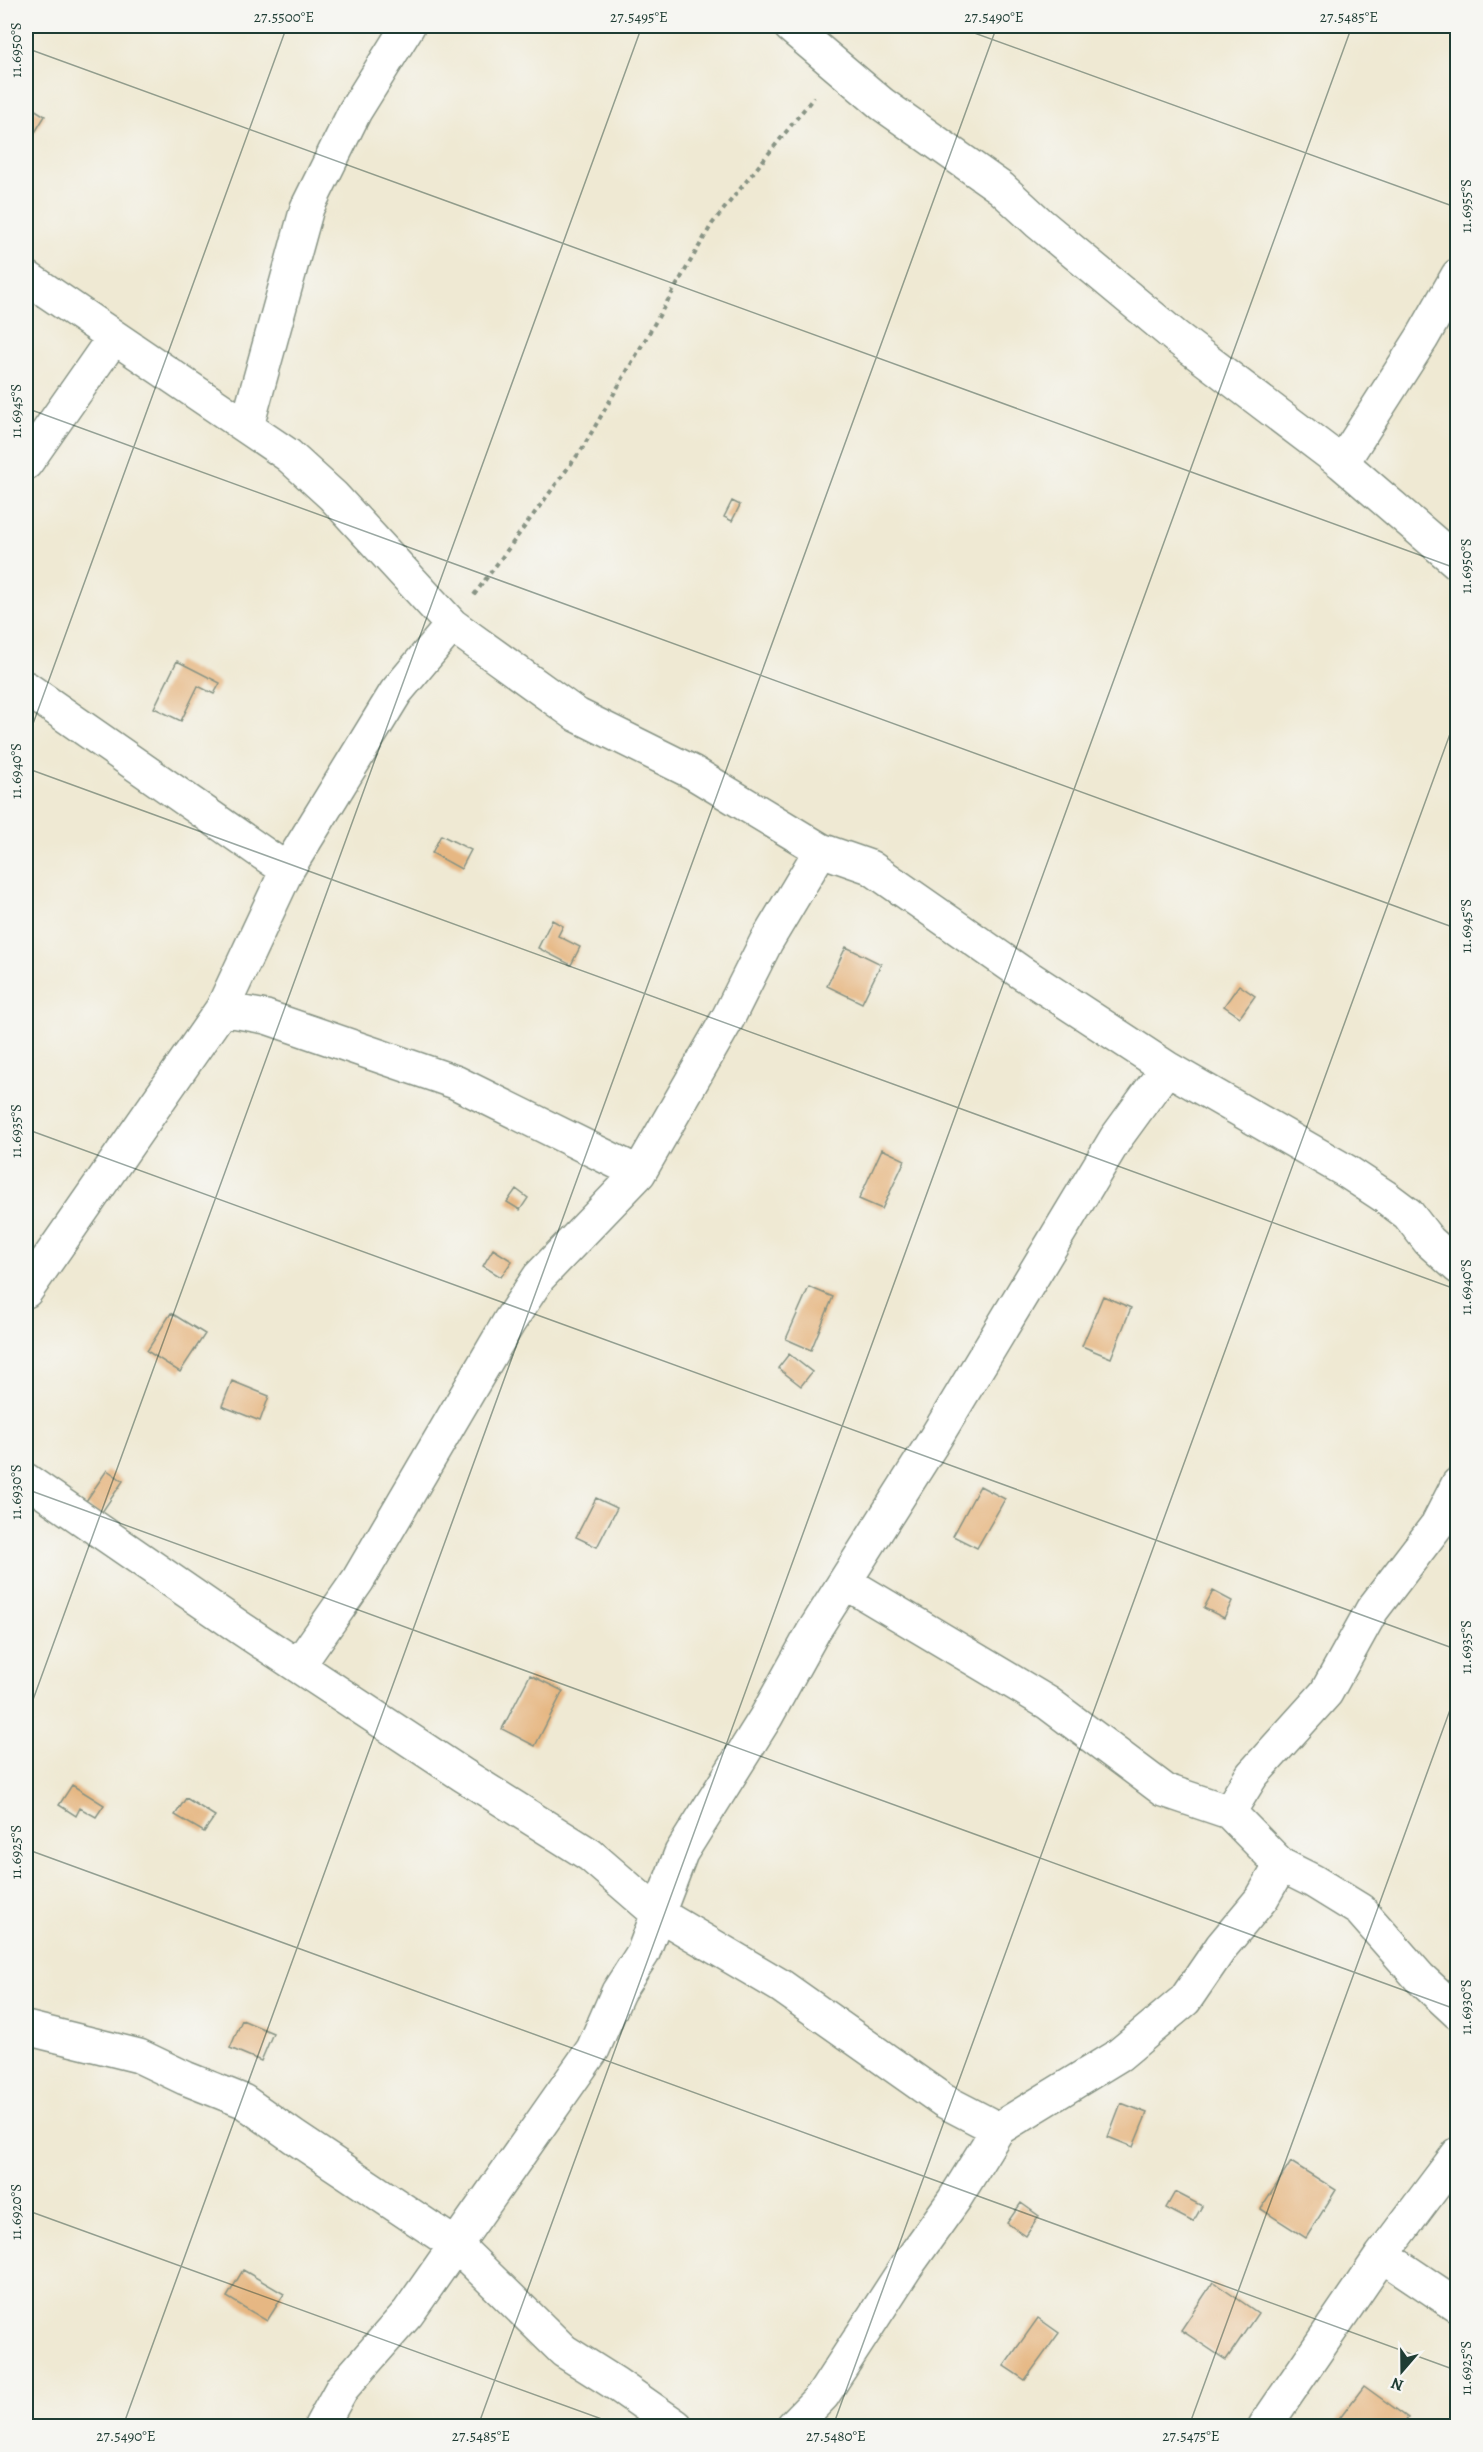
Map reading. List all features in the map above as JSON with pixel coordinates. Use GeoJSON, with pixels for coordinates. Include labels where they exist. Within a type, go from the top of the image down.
{"type":"FeatureCollection","features":[{"type":"Feature","properties":{"kind":"street"},"geometry":{"type":"LineString","coordinates":[[247,426],[307,208],[355,111],[408,26]]}},
{"type":"Feature","properties":{"kind":"street"},"geometry":{"type":"LineString","coordinates":[[790,26],[882,104],[960,157],[1000,188],[1176,337],[1342,463],[1458,563]]}},
{"type":"Feature","properties":{"kind":"street"},"geometry":{"type":"LineString","coordinates":[[1342,463],[1422,338],[1458,275]]}},
{"type":"Feature","properties":{"kind":"street"},"geometry":{"type":"LineString","coordinates":[[26,277],[288,455],[333,496],[452,625],[577,715],[692,772],[820,850],[870,867],[1019,971],[1167,1068],[1346,1171],[1384,1196],[1408,1214],[1429,1241],[1458,1267]]}},
{"type":"Feature","properties":{"kind":"street"},"geometry":{"type":"LineString","coordinates":[[26,463],[114,337]]}},
{"type":"Feature","properties":{"kind":"street"},"geometry":{"type":"LineString","coordinates":[[26,1291],[222,1009],[287,870],[396,692],[452,625]]}},
{"type":"Feature","properties":{"kind":"street"},"geometry":{"type":"LineString","coordinates":[[26,688],[287,870]]}},
{"type":"Feature","properties":{"kind":"street"},"geometry":{"type":"LineString","coordinates":[[298,1666],[358,1580],[509,1322],[539,1277],[639,1173],[728,1018],[766,942],[820,850]]}},
{"type":"Feature","properties":{"kind":"street"},"geometry":{"type":"LineString","coordinates":[[222,1009],[266,1017],[455,1082],[639,1173]]}},
{"type":"Feature","properties":{"kind":"street"},"geometry":{"type":"LineString","coordinates":[[321,2427],[342,2388],[408,2313],[593,2049],[618,1992],[643,1953],[681,1853],[766,1717],[813,1632],[933,1442],[1116,1138],[1167,1068]]}},
{"type":"Feature","properties":{"kind":"street"},"geometry":{"type":"LineString","coordinates":[[26,1480],[298,1666],[463,1775],[590,1855],[657,1913],[781,1986],[944,2101],[998,2129]]}},
{"type":"Feature","properties":{"kind":"street"},"geometry":{"type":"LineString","coordinates":[[1229,1812],[1252,1775],[1326,1693],[1372,1610],[1447,1532],[1458,1484]]}},
{"type":"Feature","properties":{"kind":"street"},"geometry":{"type":"LineString","coordinates":[[845,1582],[1048,1703],[1164,1790],[1229,1812],[1281,1865],[1360,1910],[1419,1977],[1458,2013]]}},
{"type":"Feature","properties":{"kind":"street"},"geometry":{"type":"LineString","coordinates":[[793,2427],[823,2395],[906,2267],[954,2200],[998,2129],[1119,2055],[1185,2000],[1222,1946],[1262,1898],[1281,1865]]}},
{"type":"Feature","properties":{"kind":"street"},"geometry":{"type":"LineString","coordinates":[[26,2028],[139,2056],[185,2078],[243,2101],[457,2246],[564,2351],[616,2384],[676,2427]]}},
{"type":"Feature","properties":{"kind":"street"},"geometry":{"type":"LineString","coordinates":[[1265,2427],[1382,2255],[1458,2154]]}},
{"type":"Feature","properties":{"kind":"street"},"geometry":{"type":"LineString","coordinates":[[1382,2255],[1458,2306]]}},
{"type":"Feature","properties":{"kind":"path"},"geometry":{"type":"LineString","coordinates":[[452,625],[582,449],[712,224],[839,66]]}},
{"type":"Feature","properties":{"kind":"building"},"geometry":{"type":"Polygon","coordinates":[[[26,104],[45,116],[26,147],[26,104]]]}},
{"type":"Feature","properties":{"kind":"building"},"geometry":{"type":"Polygon","coordinates":[[[732,501],[740,505],[732,521],[724,517],[732,501]]]}},
{"type":"Feature","properties":{"kind":"building"},"geometry":{"type":"Polygon","coordinates":[[[177,661],[220,683],[214,694],[198,686],[181,721],[154,708],[177,661]]]}},
{"type":"Feature","properties":{"kind":"building"},"geometry":{"type":"Polygon","coordinates":[[[441,835],[471,850],[461,869],[432,853],[441,835]]]}},
{"type":"Feature","properties":{"kind":"building"},"geometry":{"type":"Polygon","coordinates":[[[552,920],[563,926],[558,936],[580,947],[571,965],[538,948],[552,920]]]}},
{"type":"Feature","properties":{"kind":"building"},"geometry":{"type":"Polygon","coordinates":[[[846,947],[881,964],[862,1003],[827,986],[846,947]]]}},
{"type":"Feature","properties":{"kind":"building"},"geometry":{"type":"Polygon","coordinates":[[[1239,985],[1255,996],[1240,1017],[1224,1006],[1239,985]]]}},
{"type":"Feature","properties":{"kind":"building"},"geometry":{"type":"Polygon","coordinates":[[[882,1149],[905,1160],[882,1209],[859,1199],[882,1149]]]}},
{"type":"Feature","properties":{"kind":"building"},"geometry":{"type":"Polygon","coordinates":[[[516,1189],[528,1198],[520,1210],[507,1202],[516,1189]]]}},
{"type":"Feature","properties":{"kind":"building"},"geometry":{"type":"Polygon","coordinates":[[[493,1249],[512,1261],[501,1277],[483,1266],[493,1249]]]}},
{"type":"Feature","properties":{"kind":"building"},"geometry":{"type":"Polygon","coordinates":[[[809,1287],[833,1297],[811,1350],[786,1339],[809,1287]]]}},
{"type":"Feature","properties":{"kind":"building"},"geometry":{"type":"Polygon","coordinates":[[[1103,1296],[1131,1308],[1111,1358],[1082,1346],[1103,1296]]]}},
{"type":"Feature","properties":{"kind":"building"},"geometry":{"type":"Polygon","coordinates":[[[171,1313],[205,1334],[180,1372],[147,1351],[171,1313]]]}},
{"type":"Feature","properties":{"kind":"building"},"geometry":{"type":"Polygon","coordinates":[[[789,1354],[812,1372],[801,1386],[778,1368],[789,1354]]]}},
{"type":"Feature","properties":{"kind":"building"},"geometry":{"type":"Polygon","coordinates":[[[232,1381],[269,1396],[260,1421],[222,1406],[232,1381]]]}},
{"type":"Feature","properties":{"kind":"building"},"geometry":{"type":"Polygon","coordinates":[[[107,1470],[123,1481],[100,1515],[84,1504],[107,1470]]]}},
{"type":"Feature","properties":{"kind":"building"},"geometry":{"type":"Polygon","coordinates":[[[980,1486],[1005,1499],[977,1548],[953,1536],[980,1486]]]}},
{"type":"Feature","properties":{"kind":"building"},"geometry":{"type":"Polygon","coordinates":[[[596,1498],[617,1508],[597,1547],[576,1537],[596,1498]]]}},
{"type":"Feature","properties":{"kind":"building"},"geometry":{"type":"Polygon","coordinates":[[[1213,1591],[1232,1601],[1224,1618],[1204,1608],[1213,1591]]]}},
{"type":"Feature","properties":{"kind":"building"},"geometry":{"type":"Polygon","coordinates":[[[530,1675],[563,1691],[535,1746],[502,1729],[530,1675]]]}},
{"type":"Feature","properties":{"kind":"building"},"geometry":{"type":"Polygon","coordinates":[[[72,1785],[104,1805],[96,1817],[80,1808],[76,1816],[59,1805],[72,1785]]]}},
{"type":"Feature","properties":{"kind":"building"},"geometry":{"type":"Polygon","coordinates":[[[186,1798],[215,1816],[204,1832],[175,1815],[186,1798]]]}},
{"type":"Feature","properties":{"kind":"building"},"geometry":{"type":"Polygon","coordinates":[[[242,2020],[273,2033],[261,2061],[230,2048],[242,2020]]]}},
{"type":"Feature","properties":{"kind":"building"},"geometry":{"type":"Polygon","coordinates":[[[1121,2103],[1147,2113],[1133,2147],[1108,2137],[1121,2103]]]}},
{"type":"Feature","properties":{"kind":"building"},"geometry":{"type":"Polygon","coordinates":[[[1291,2162],[1336,2190],[1306,2238],[1261,2209],[1291,2162]]]}},
{"type":"Feature","properties":{"kind":"building"},"geometry":{"type":"Polygon","coordinates":[[[1175,2192],[1202,2206],[1193,2222],[1166,2208],[1175,2192]]]}},
{"type":"Feature","properties":{"kind":"building"},"geometry":{"type":"Polygon","coordinates":[[[1021,2203],[1039,2216],[1026,2236],[1007,2223],[1021,2203]]]}},
{"type":"Feature","properties":{"kind":"building"},"geometry":{"type":"Polygon","coordinates":[[[243,2270],[284,2294],[267,2321],[227,2297],[243,2270]]]}},
{"type":"Feature","properties":{"kind":"building"},"geometry":{"type":"Polygon","coordinates":[[[1213,2282],[1258,2313],[1226,2360],[1181,2330],[1213,2282]]]}},
{"type":"Feature","properties":{"kind":"building"},"geometry":{"type":"Polygon","coordinates":[[[1038,2318],[1059,2333],[1025,2380],[1004,2366],[1038,2318]]]}},
{"type":"Feature","properties":{"kind":"building"},"geometry":{"type":"Polygon","coordinates":[[[1364,2386],[1408,2418],[1402,2426],[1334,2426],[1364,2386]]]}}]}
